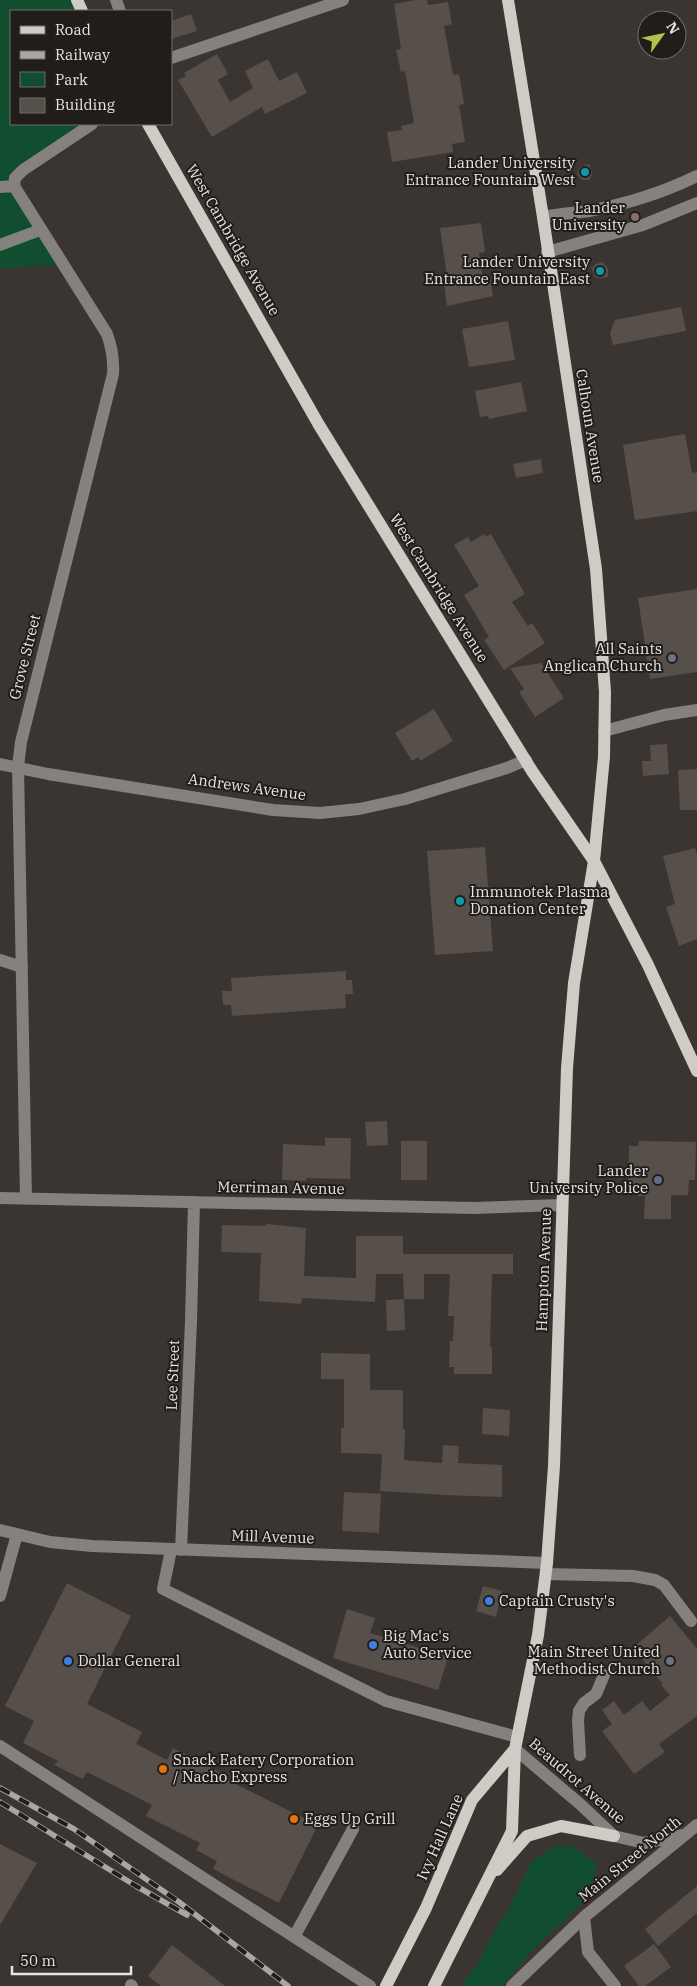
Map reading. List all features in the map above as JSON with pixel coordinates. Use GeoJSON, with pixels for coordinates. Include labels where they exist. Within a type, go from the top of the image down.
{"type":"FeatureCollection","features":[{"type":"Feature","properties":{"kind":"main road","name":"Calhoun Avenue"},"geometry":{"type":"LineString","coordinates":[[508,0],[596,569],[604,656],[604,757],[594,861]]}},
{"type":"Feature","properties":{"kind":"main road","name":"West Cambridge Avenue"},"geometry":{"type":"LineString","coordinates":[[149,125],[319,425],[526,760],[594,861],[648,965],[697,1071]]}},
{"type":"Feature","properties":{"kind":"main road","name":"Hampton Avenue"},"geometry":{"type":"LineString","coordinates":[[546,1569],[554,1466],[567,1068],[574,983],[594,861]]}},
{"type":"Feature","properties":{"kind":"main road","name":"Beaudrot Avenue"},"geometry":{"type":"LineString","coordinates":[[516,1743],[538,1635],[546,1569]]}},
{"type":"Feature","properties":{"kind":"main road"},"geometry":{"type":"LineString","coordinates":[[434,1986],[512,1831],[516,1743]]}},
{"type":"Feature","properties":{"kind":"main road","name":"Ivy Hall Lane"},"geometry":{"type":"LineString","coordinates":[[386,1986],[426,1908],[472,1800],[516,1743]]}},
{"type":"Feature","properties":{"kind":"main road"},"geometry":{"type":"LineString","coordinates":[[484,1885],[527,1836],[561,1826],[614,1836]]}},
{"type":"Feature","properties":{"kind":"street"},"geometry":{"type":"LineString","coordinates":[[172,58],[343,0]]}},
{"type":"Feature","properties":{"kind":"street"},"geometry":{"type":"LineString","coordinates":[[0,187],[14,186],[14,178],[23,170],[90,125]]}},
{"type":"Feature","properties":{"kind":"street"},"geometry":{"type":"LineString","coordinates":[[543,217],[587,211],[644,199],[664,192],[697,176]]}},
{"type":"Feature","properties":{"kind":"street","name":"Grove Street"},"geometry":{"type":"LineString","coordinates":[[14,186],[107,334],[114,363],[111,383],[21,742],[18,767],[26,1199]]}},
{"type":"Feature","properties":{"kind":"street"},"geometry":{"type":"LineString","coordinates":[[547,252],[643,225],[697,203]]}},
{"type":"Feature","properties":{"kind":"street"},"geometry":{"type":"LineString","coordinates":[[0,245],[40,230]]}},
{"type":"Feature","properties":{"kind":"street"},"geometry":{"type":"LineString","coordinates":[[604,732],[664,715],[697,710]]}},
{"type":"Feature","properties":{"kind":"street","name":"Andrews Avenue"},"geometry":{"type":"LineString","coordinates":[[0,764],[48,774],[273,810],[320,813],[359,809],[406,800],[507,768],[526,760]]}},
{"type":"Feature","properties":{"kind":"street"},"geometry":{"type":"LineString","coordinates":[[0,960],[22,967]]}},
{"type":"Feature","properties":{"kind":"street","name":"Merriman Avenue"},"geometry":{"type":"LineString","coordinates":[[0,1198],[474,1208],[562,1205]]}},
{"type":"Feature","properties":{"kind":"street","name":"Lee Street"},"geometry":{"type":"LineString","coordinates":[[194,1202],[191,1320],[176,1550],[163,1589],[386,1701],[516,1743]]}},
{"type":"Feature","properties":{"kind":"street","name":"Mill Avenue"},"geometry":{"type":"LineString","coordinates":[[0,1530],[50,1542],[92,1546],[546,1569],[633,1576],[655,1580],[664,1585],[690,1622]]}},
{"type":"Feature","properties":{"kind":"street"},"geometry":{"type":"LineString","coordinates":[[0,1596],[17,1534]]}},
{"type":"Feature","properties":{"kind":"street"},"geometry":{"type":"LineString","coordinates":[[580,1755],[579,1711],[584,1703],[596,1694],[604,1675]]}},
{"type":"Feature","properties":{"kind":"street","name":"Beaudrot Avenue"},"geometry":{"type":"LineString","coordinates":[[516,1743],[614,1836],[644,1843],[685,1835]]}},
{"type":"Feature","properties":{"kind":"street"},"geometry":{"type":"LineString","coordinates":[[0,1746],[370,1986]]}},
{"type":"Feature","properties":{"kind":"street","name":"Main Street North"},"geometry":{"type":"LineString","coordinates":[[512,1986],[584,1918],[697,1825]]}},
{"type":"Feature","properties":{"kind":"street"},"geometry":{"type":"LineString","coordinates":[[294,1936],[353,1828]]}},
{"type":"Feature","properties":{"kind":"street"},"geometry":{"type":"LineString","coordinates":[[584,1918],[588,1952],[615,1986]]}},
{"type":"Feature","properties":{"kind":"green space"},"geometry":{"type":"Polygon","coordinates":[[[0,0],[77,0],[82,10],[10,10],[10,125],[91,125],[15,178],[62,264],[0,269],[0,0]]]}},
{"type":"Feature","properties":{"kind":"green space"},"geometry":{"type":"Polygon","coordinates":[[[571,1845],[596,1863],[591,1887],[578,1906],[538,1945],[502,1986],[461,1986],[478,1963],[501,1919],[506,1916],[531,1862],[553,1847],[571,1845]]]}},
{"type":"Feature","properties":{"kind":"building"},"geometry":{"type":"Polygon","coordinates":[[[427,0],[428,5],[448,2],[452,24],[444,26],[453,75],[459,74],[464,104],[459,105],[465,142],[452,144],[453,152],[392,162],[387,132],[402,130],[401,126],[414,123],[405,71],[401,72],[396,50],[401,49],[394,4],[427,0]]]}},
{"type":"Feature","properties":{"kind":"building"},"geometry":{"type":"Polygon","coordinates":[[[191,14],[197,31],[172,39],[172,21],[191,14]]]}},
{"type":"Feature","properties":{"kind":"building"},"geometry":{"type":"Polygon","coordinates":[[[217,54],[228,74],[218,80],[230,102],[253,88],[245,71],[268,59],[279,81],[297,72],[307,93],[265,114],[262,107],[212,137],[178,80],[186,76],[184,73],[217,54]]]}},
{"type":"Feature","properties":{"kind":"building","name":"Lander University Entrance Fountain West"},"geometry":{"type":"Polygon","coordinates":[[[589,164],[591,177],[589,180],[582,180],[577,174],[578,171],[580,167],[589,164]]]}},
{"type":"Feature","properties":{"kind":"building"},"geometry":{"type":"Polygon","coordinates":[[[481,223],[485,252],[479,253],[483,279],[490,278],[493,296],[447,306],[443,277],[447,276],[440,228],[481,223]]]}},
{"type":"Feature","properties":{"kind":"building","name":"Lander University Entrance Fountain East"},"geometry":{"type":"Polygon","coordinates":[[[602,262],[608,268],[608,277],[595,277],[592,269],[594,265],[602,262]]]}},
{"type":"Feature","properties":{"kind":"building"},"geometry":{"type":"Polygon","coordinates":[[[681,307],[686,331],[613,345],[610,333],[615,320],[681,307]]]}},
{"type":"Feature","properties":{"kind":"building"},"geometry":{"type":"Polygon","coordinates":[[[508,321],[515,360],[469,367],[462,329],[508,321]]]}},
{"type":"Feature","properties":{"kind":"building"},"geometry":{"type":"Polygon","coordinates":[[[521,382],[527,411],[489,419],[488,416],[480,417],[475,391],[521,382]]]}},
{"type":"Feature","properties":{"kind":"building"},"geometry":{"type":"Polygon","coordinates":[[[685,434],[692,473],[697,472],[697,511],[635,520],[623,445],[685,434]]]}},
{"type":"Feature","properties":{"kind":"building"},"geometry":{"type":"Polygon","coordinates":[[[541,459],[543,473],[516,478],[513,464],[541,459]]]}},
{"type":"Feature","properties":{"kind":"building"},"geometry":{"type":"Polygon","coordinates":[[[484,534],[486,537],[491,534],[525,594],[512,602],[528,626],[532,623],[545,643],[504,670],[484,640],[489,637],[464,595],[479,586],[454,545],[468,537],[471,542],[484,534]]]}},
{"type":"Feature","properties":{"kind":"building"},"geometry":{"type":"Polygon","coordinates":[[[697,589],[697,672],[650,679],[638,598],[697,589]]]}},
{"type":"Feature","properties":{"kind":"building"},"geometry":{"type":"Polygon","coordinates":[[[541,663],[564,698],[535,717],[519,692],[524,689],[510,668],[541,663]]]}},
{"type":"Feature","properties":{"kind":"building"},"geometry":{"type":"Polygon","coordinates":[[[434,709],[453,741],[420,761],[418,757],[412,761],[395,733],[434,709]]]}},
{"type":"Feature","properties":{"kind":"building"},"geometry":{"type":"Polygon","coordinates":[[[667,744],[669,774],[643,776],[642,761],[651,761],[650,745],[667,744]]]}},
{"type":"Feature","properties":{"kind":"building"},"geometry":{"type":"Polygon","coordinates":[[[697,769],[697,810],[680,810],[678,770],[697,769]]]}},
{"type":"Feature","properties":{"kind":"building","name":"Immunotek Plasma Donation Center"},"geometry":{"type":"Polygon","coordinates":[[[485,847],[493,951],[435,955],[427,851],[485,847]]]}},
{"type":"Feature","properties":{"kind":"building"},"geometry":{"type":"Polygon","coordinates":[[[695,848],[697,855],[697,939],[679,946],[666,907],[675,904],[663,856],[695,848]]]}},
{"type":"Feature","properties":{"kind":"building"},"geometry":{"type":"Polygon","coordinates":[[[346,971],[346,980],[352,980],[353,994],[345,994],[346,1008],[232,1016],[231,1005],[223,1005],[222,991],[232,991],[231,978],[346,971]]]}},
{"type":"Feature","properties":{"kind":"building"},"geometry":{"type":"Polygon","coordinates":[[[387,1121],[388,1145],[367,1146],[365,1122],[387,1121]]]}},
{"type":"Feature","properties":{"kind":"building"},"geometry":{"type":"Polygon","coordinates":[[[325,1138],[351,1138],[350,1179],[306,1178],[306,1181],[282,1180],[283,1144],[325,1146],[325,1138]]]}},
{"type":"Feature","properties":{"kind":"building"},"geometry":{"type":"Polygon","coordinates":[[[401,1141],[427,1141],[427,1180],[401,1180],[401,1141]]]}},
{"type":"Feature","properties":{"kind":"building","name":"Lander University Police"},"geometry":{"type":"Polygon","coordinates":[[[639,1141],[696,1142],[695,1180],[689,1180],[688,1195],[671,1195],[671,1219],[644,1219],[645,1196],[638,1196],[638,1192],[628,1191],[629,1146],[638,1146],[639,1141]]]}},
{"type":"Feature","properties":{"kind":"building"},"geometry":{"type":"Polygon","coordinates":[[[266,1224],[306,1228],[304,1276],[356,1278],[356,1236],[403,1236],[403,1254],[513,1254],[513,1274],[492,1274],[490,1347],[492,1347],[492,1374],[454,1374],[454,1367],[449,1367],[450,1341],[453,1341],[454,1316],[448,1316],[450,1274],[424,1274],[424,1299],[404,1299],[403,1274],[376,1274],[375,1302],[302,1298],[301,1304],[259,1301],[261,1253],[221,1252],[222,1225],[266,1226],[266,1224]]]}},
{"type":"Feature","properties":{"kind":"building"},"geometry":{"type":"Polygon","coordinates":[[[404,1299],[405,1330],[387,1331],[386,1300],[404,1299]]]}},
{"type":"Feature","properties":{"kind":"building"},"geometry":{"type":"Polygon","coordinates":[[[321,1353],[370,1354],[370,1390],[403,1390],[404,1460],[442,1463],[443,1445],[459,1446],[458,1463],[502,1465],[502,1497],[380,1491],[382,1454],[341,1453],[341,1428],[344,1428],[344,1379],[321,1379],[321,1353]]]}},
{"type":"Feature","properties":{"kind":"building"},"geometry":{"type":"Polygon","coordinates":[[[483,1408],[510,1410],[509,1436],[482,1434],[483,1408]]]}},
{"type":"Feature","properties":{"kind":"building"},"geometry":{"type":"Polygon","coordinates":[[[344,1492],[381,1494],[379,1533],[342,1531],[344,1492]]]}},
{"type":"Feature","properties":{"kind":"building"},"geometry":{"type":"Polygon","coordinates":[[[67,1583],[131,1616],[87,1704],[142,1732],[136,1744],[167,1760],[173,1748],[221,1773],[219,1776],[318,1825],[279,1903],[213,1869],[217,1861],[196,1850],[200,1843],[146,1816],[152,1805],[87,1772],[83,1779],[54,1765],[58,1761],[23,1743],[34,1721],[5,1706],[67,1583]]]}},
{"type":"Feature","properties":{"kind":"building","name":"Captain Crusty's"},"geometry":{"type":"Polygon","coordinates":[[[483,1586],[502,1591],[496,1617],[476,1611],[483,1586]]]}},
{"type":"Feature","properties":{"kind":"building","name":"Big Mac's Auto Service"},"geometry":{"type":"Polygon","coordinates":[[[347,1609],[375,1618],[370,1633],[448,1657],[438,1690],[333,1658],[347,1609]]]}},
{"type":"Feature","properties":{"kind":"building"},"geometry":{"type":"Polygon","coordinates":[[[670,1616],[697,1649],[697,1716],[659,1744],[665,1752],[634,1774],[602,1731],[612,1724],[602,1710],[614,1701],[624,1715],[642,1701],[650,1711],[670,1695],[633,1648],[670,1616]]]}},
{"type":"Feature","properties":{"kind":"building"},"geometry":{"type":"Polygon","coordinates":[[[0,1844],[37,1863],[0,1925],[0,1844]]]}},
{"type":"Feature","properties":{"kind":"building"},"geometry":{"type":"Polygon","coordinates":[[[697,1886],[697,1913],[658,1946],[645,1929],[697,1886]]]}},
{"type":"Feature","properties":{"kind":"building"},"geometry":{"type":"Polygon","coordinates":[[[654,1944],[671,1967],[645,1986],[639,1986],[624,1966],[654,1944]]]}},
{"type":"Feature","properties":{"kind":"building"},"geometry":{"type":"Polygon","coordinates":[[[172,1945],[225,1986],[161,1986],[148,1976],[172,1945]]]}},
{"type":"Feature","properties":{"kind":"railway"},"geometry":{"type":"LineString","coordinates":[[0,1788],[74,1829],[179,1902],[288,1986]]}},
{"type":"Feature","properties":{"kind":"railway"},"geometry":{"type":"LineString","coordinates":[[0,1802],[136,1886],[187,1915]]}},
{"type":"Feature","properties":{"kind":"place","name":"Lander University Entrance Fountain West"},"geometry":{"type":"Point","coordinates":[585,172]}},
{"type":"Feature","properties":{"kind":"place","name":"Lander University"},"geometry":{"type":"Point","coordinates":[635,217]}},
{"type":"Feature","properties":{"kind":"place","name":"Lander University Entrance Fountain East"},"geometry":{"type":"Point","coordinates":[600,271]}},
{"type":"Feature","properties":{"kind":"place","name":"All Saints Anglican Church"},"geometry":{"type":"Point","coordinates":[672,658]}},
{"type":"Feature","properties":{"kind":"place","name":"Immunotek Plasma Donation Center"},"geometry":{"type":"Point","coordinates":[460,901]}},
{"type":"Feature","properties":{"kind":"place","name":"Lander University Police"},"geometry":{"type":"Point","coordinates":[658,1180]}},
{"type":"Feature","properties":{"kind":"place","name":"Captain Crusty's"},"geometry":{"type":"Point","coordinates":[489,1601]}},
{"type":"Feature","properties":{"kind":"place","name":"Big Mac's Auto Service"},"geometry":{"type":"Point","coordinates":[373,1645]}},
{"type":"Feature","properties":{"kind":"place","name":"Dollar General"},"geometry":{"type":"Point","coordinates":[68,1661]}},
{"type":"Feature","properties":{"kind":"place","name":"Main Street United Methodist Church"},"geometry":{"type":"Point","coordinates":[670,1661]}},
{"type":"Feature","properties":{"kind":"place","name":"Snack Eatery Corporation / Nacho Express"},"geometry":{"type":"Point","coordinates":[163,1769]}},
{"type":"Feature","properties":{"kind":"place","name":"Eggs Up Grill"},"geometry":{"type":"Point","coordinates":[294,1819]}}]}
